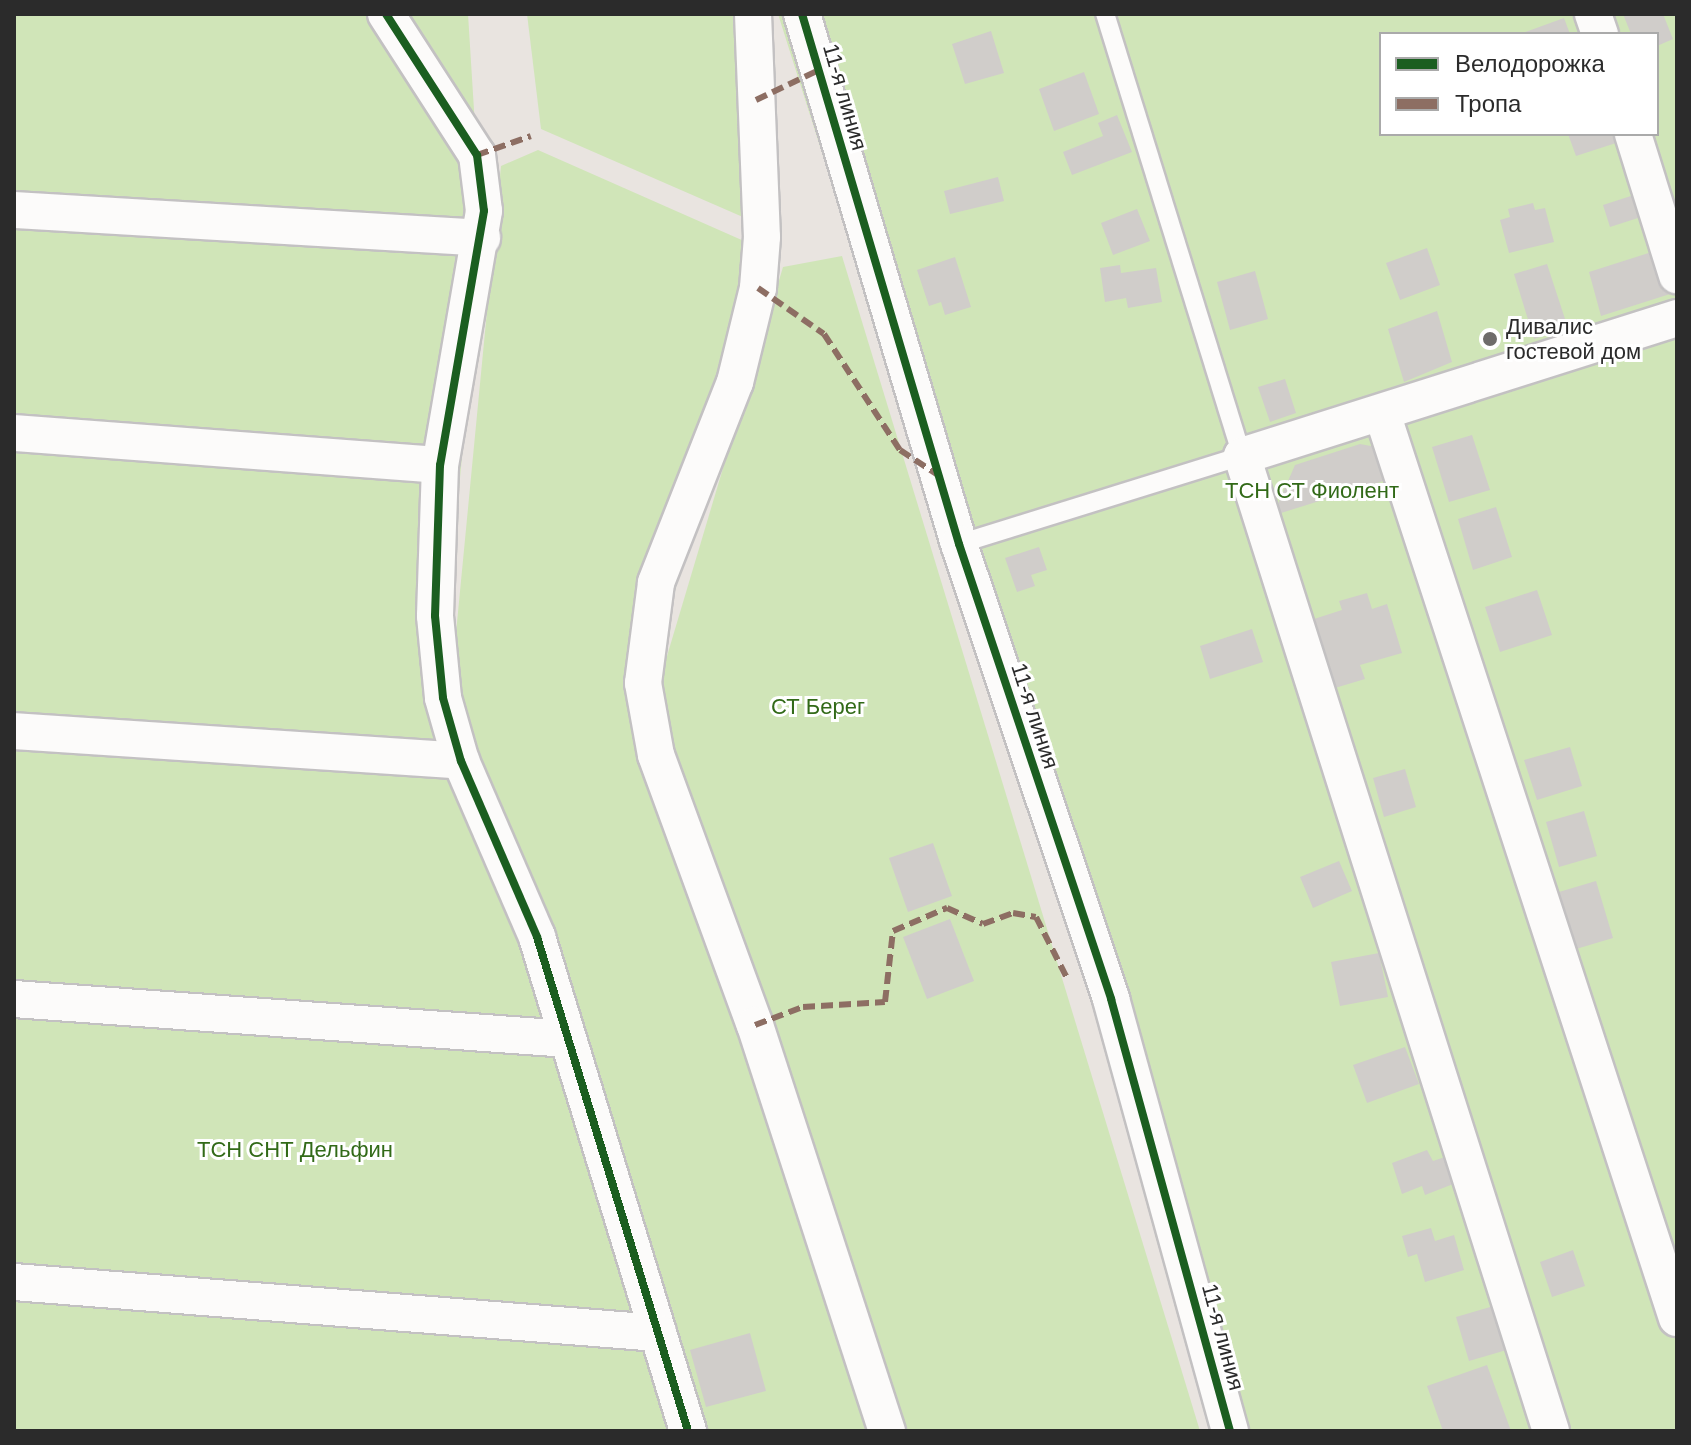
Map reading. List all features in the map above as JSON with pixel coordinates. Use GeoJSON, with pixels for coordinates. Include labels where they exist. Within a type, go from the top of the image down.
{"type":"FeatureCollection","features":[{"type":"Feature","properties":{"kind":"street"},"geometry":{"type":"LineString","coordinates":[[386,14],[477,155],[484,211],[482,238],[440,465],[435,616],[443,698],[461,761],[537,937],[688,1431]]}},
{"type":"Feature","properties":{"kind":"street"},"geometry":{"type":"LineString","coordinates":[[753,14],[762,237],[758,288],[735,382],[656,583],[643,683],[656,755],[755,1025],[887,1431]]}},
{"type":"Feature","properties":{"kind":"street","name":"11-я линия"},"geometry":{"type":"LineString","coordinates":[[802,14],[959,544],[1111,999],[1230,1431]]}},
{"type":"Feature","properties":{"kind":"street"},"geometry":{"type":"LineString","coordinates":[[1634,136],[1677,275]]}},
{"type":"Feature","properties":{"kind":"street"},"geometry":{"type":"LineString","coordinates":[[14,210],[482,238]]}},
{"type":"Feature","properties":{"kind":"street"},"geometry":{"type":"LineString","coordinates":[[1551,1431],[1242,456],[1677,318]]}},
{"type":"Feature","properties":{"kind":"street"},"geometry":{"type":"LineString","coordinates":[[1382,413],[1677,1318]]}},
{"type":"Feature","properties":{"kind":"street"},"geometry":{"type":"LineString","coordinates":[[14,433],[440,465]]}},
{"type":"Feature","properties":{"kind":"street"},"geometry":{"type":"LineString","coordinates":[[14,731],[461,761]]}},
{"type":"Feature","properties":{"kind":"street"},"geometry":{"type":"LineString","coordinates":[[14,999],[568,1039]]}},
{"type":"Feature","properties":{"kind":"street"},"geometry":{"type":"LineString","coordinates":[[14,1282],[658,1333]]}},
{"type":"Feature","properties":{"kind":"lane"},"geometry":{"type":"LineString","coordinates":[[959,544],[1242,456],[1105,14]]}},
{"type":"Feature","properties":{"kind":"green space","name":"ТСН СНТ Дельфин"},"geometry":{"type":"Polygon","coordinates":[[[14,14],[468,14],[482,238],[443,664],[674,1431],[14,1431],[14,14]]]}},
{"type":"Feature","properties":{"kind":"green space"},"geometry":{"type":"Polygon","coordinates":[[[527,14],[742,14],[752,221],[541,129],[527,14]]]}},
{"type":"Feature","properties":{"kind":"green space","name":"ТСН СТ Фиолент"},"geometry":{"type":"Polygon","coordinates":[[[778,14],[1677,14],[1677,1431],[1227,1431],[778,14]]]}},
{"type":"Feature","properties":{"kind":"green space"},"geometry":{"type":"Polygon","coordinates":[[[538,150],[753,245],[753,289],[631,693],[872,1431],[704,1431],[476,756],[453,664],[501,166],[538,150]]]}},
{"type":"Feature","properties":{"kind":"green space","name":"СТ Берег"},"geometry":{"type":"Polygon","coordinates":[[[842,256],[1200,1431],[897,1431],[653,703],[783,267],[842,256]]]}},
{"type":"Feature","properties":{"kind":"building"},"geometry":{"type":"Polygon","coordinates":[[[1623,14],[1663,14],[1673,39],[1659,45],[1659,32],[1630,32],[1623,14]]]}},
{"type":"Feature","properties":{"kind":"building"},"geometry":{"type":"Polygon","coordinates":[[[1564,18],[1569,32],[1526,32],[1564,18]]]}},
{"type":"Feature","properties":{"kind":"building"},"geometry":{"type":"Polygon","coordinates":[[[991,31],[1004,73],[965,84],[952,44],[991,31]]]}},
{"type":"Feature","properties":{"kind":"building"},"geometry":{"type":"Polygon","coordinates":[[[1084,72],[1099,114],[1054,131],[1039,89],[1084,72]]]}},
{"type":"Feature","properties":{"kind":"building"},"geometry":{"type":"Polygon","coordinates":[[[1117,115],[1132,152],[1072,175],[1063,152],[1103,136],[1098,123],[1117,115]]]}},
{"type":"Feature","properties":{"kind":"building"},"geometry":{"type":"Polygon","coordinates":[[[1569,136],[1614,136],[1616,143],[1576,156],[1569,136]]]}},
{"type":"Feature","properties":{"kind":"building"},"geometry":{"type":"Polygon","coordinates":[[[998,177],[1004,201],[950,214],[944,191],[998,177]]]}},
{"type":"Feature","properties":{"kind":"building"},"geometry":{"type":"Polygon","coordinates":[[[1634,195],[1641,217],[1610,227],[1603,205],[1634,195]]]}},
{"type":"Feature","properties":{"kind":"building"},"geometry":{"type":"Polygon","coordinates":[[[1533,203],[1535,210],[1545,208],[1554,242],[1509,253],[1500,220],[1510,217],[1508,209],[1533,203]]]}},
{"type":"Feature","properties":{"kind":"building"},"geometry":{"type":"Polygon","coordinates":[[[1137,209],[1150,241],[1113,255],[1101,223],[1137,209]]]}},
{"type":"Feature","properties":{"kind":"building"},"geometry":{"type":"Polygon","coordinates":[[[1427,248],[1440,285],[1400,300],[1386,263],[1427,248]]]}},
{"type":"Feature","properties":{"kind":"building"},"geometry":{"type":"Polygon","coordinates":[[[1658,250],[1670,294],[1601,316],[1589,272],[1658,250]]]}},
{"type":"Feature","properties":{"kind":"building"},"geometry":{"type":"Polygon","coordinates":[[[955,257],[971,307],[945,315],[941,302],[929,306],[917,270],[955,257]]]}},
{"type":"Feature","properties":{"kind":"building"},"geometry":{"type":"Polygon","coordinates":[[[1547,264],[1568,328],[1534,339],[1514,274],[1547,264]]]}},
{"type":"Feature","properties":{"kind":"building"},"geometry":{"type":"Polygon","coordinates":[[[1120,265],[1121,273],[1156,268],[1162,302],[1128,308],[1126,298],[1105,302],[1100,268],[1120,265]]]}},
{"type":"Feature","properties":{"kind":"building"},"geometry":{"type":"Polygon","coordinates":[[[1255,271],[1268,319],[1230,330],[1217,282],[1255,271]]]}},
{"type":"Feature","properties":{"kind":"building"},"geometry":{"type":"Polygon","coordinates":[[[1437,311],[1452,362],[1404,382],[1388,329],[1437,311]]]}},
{"type":"Feature","properties":{"kind":"building"},"geometry":{"type":"Polygon","coordinates":[[[1285,379],[1296,413],[1270,422],[1258,387],[1285,379]]]}},
{"type":"Feature","properties":{"kind":"building"},"geometry":{"type":"Polygon","coordinates":[[[1472,435],[1490,490],[1449,502],[1432,447],[1472,435]]]}},
{"type":"Feature","properties":{"kind":"building"},"geometry":{"type":"Polygon","coordinates":[[[1360,444],[1387,449],[1396,477],[1281,513],[1278,504],[1295,465],[1360,444]]]}},
{"type":"Feature","properties":{"kind":"building"},"geometry":{"type":"Polygon","coordinates":[[[1496,507],[1512,557],[1473,570],[1458,519],[1496,507]]]}},
{"type":"Feature","properties":{"kind":"building"},"geometry":{"type":"Polygon","coordinates":[[[1039,547],[1047,570],[1031,575],[1035,586],[1017,592],[1005,558],[1039,547]]]}},
{"type":"Feature","properties":{"kind":"building"},"geometry":{"type":"Polygon","coordinates":[[[1537,590],[1552,635],[1500,652],[1485,607],[1537,590]]]}},
{"type":"Feature","properties":{"kind":"building"},"geometry":{"type":"Polygon","coordinates":[[[1367,593],[1372,609],[1387,604],[1402,653],[1360,665],[1365,679],[1335,688],[1314,619],[1342,610],[1339,601],[1367,593]]]}},
{"type":"Feature","properties":{"kind":"building"},"geometry":{"type":"Polygon","coordinates":[[[1252,629],[1263,662],[1210,679],[1200,646],[1252,629]]]}},
{"type":"Feature","properties":{"kind":"building"},"geometry":{"type":"Polygon","coordinates":[[[1570,747],[1582,786],[1537,800],[1524,760],[1570,747]]]}},
{"type":"Feature","properties":{"kind":"building"},"geometry":{"type":"Polygon","coordinates":[[[1405,769],[1416,807],[1384,817],[1373,778],[1405,769]]]}},
{"type":"Feature","properties":{"kind":"building"},"geometry":{"type":"Polygon","coordinates":[[[1584,811],[1597,856],[1559,867],[1546,822],[1584,811]]]}},
{"type":"Feature","properties":{"kind":"building"},"geometry":{"type":"Polygon","coordinates":[[[933,843],[952,896],[908,912],[889,858],[933,843]]]}},
{"type":"Feature","properties":{"kind":"building"},"geometry":{"type":"Polygon","coordinates":[[[1339,861],[1352,891],[1313,908],[1300,877],[1339,861]]]}},
{"type":"Feature","properties":{"kind":"building"},"geometry":{"type":"Polygon","coordinates":[[[1596,881],[1613,938],[1576,949],[1559,892],[1596,881]]]}},
{"type":"Feature","properties":{"kind":"building"},"geometry":{"type":"Polygon","coordinates":[[[950,919],[974,981],[927,999],[903,937],[950,919]]]}},
{"type":"Feature","properties":{"kind":"building"},"geometry":{"type":"Polygon","coordinates":[[[1379,953],[1388,997],[1340,1006],[1331,962],[1379,953]]]}},
{"type":"Feature","properties":{"kind":"building"},"geometry":{"type":"Polygon","coordinates":[[[1405,1047],[1419,1084],[1367,1103],[1353,1065],[1405,1047]]]}},
{"type":"Feature","properties":{"kind":"building"},"geometry":{"type":"Polygon","coordinates":[[[1427,1150],[1433,1161],[1451,1155],[1461,1181],[1425,1195],[1422,1186],[1402,1194],[1392,1163],[1427,1150]]]}},
{"type":"Feature","properties":{"kind":"building"},"geometry":{"type":"Polygon","coordinates":[[[1431,1228],[1435,1241],[1454,1235],[1464,1270],[1425,1282],[1417,1254],[1408,1257],[1402,1236],[1431,1228]]]}},
{"type":"Feature","properties":{"kind":"building"},"geometry":{"type":"Polygon","coordinates":[[[1573,1250],[1585,1286],[1552,1297],[1540,1262],[1573,1250]]]}},
{"type":"Feature","properties":{"kind":"building"},"geometry":{"type":"Polygon","coordinates":[[[1497,1305],[1510,1349],[1469,1361],[1456,1317],[1497,1305]]]}},
{"type":"Feature","properties":{"kind":"building"},"geometry":{"type":"Polygon","coordinates":[[[750,1333],[766,1391],[706,1407],[690,1350],[750,1333]]]}},
{"type":"Feature","properties":{"kind":"building"},"geometry":{"type":"Polygon","coordinates":[[[1487,1365],[1511,1431],[1443,1431],[1427,1386],[1487,1365]]]}},
{"type":"Feature","properties":{"kind":"marked path"},"geometry":{"type":"LineString","coordinates":[[756,100],[819,70]]}},
{"type":"Feature","properties":{"kind":"marked path"},"geometry":{"type":"LineString","coordinates":[[477,155],[531,136]]}},
{"type":"Feature","properties":{"kind":"marked path"},"geometry":{"type":"LineString","coordinates":[[758,288],[824,334],[900,450],[938,475]]}},
{"type":"Feature","properties":{"kind":"marked path"},"geometry":{"type":"LineString","coordinates":[[755,1025],[803,1007],[885,1002],[893,931],[947,908],[983,924],[1013,913],[1036,917],[1067,978]]}},
{"type":"Feature","properties":{"kind":"cycle path"},"geometry":{"type":"LineString","coordinates":[[386,14],[477,155],[484,211],[440,465],[435,616],[443,698],[461,761],[537,937],[688,1431]]}},
{"type":"Feature","properties":{"kind":"cycle path"},"geometry":{"type":"LineString","coordinates":[[802,14],[959,544],[1111,999],[1230,1431]]}},
{"type":"Feature","properties":{"kind":"place","name":"Дивалис гостевой дом"},"geometry":{"type":"Point","coordinates":[1490,339]}}]}
